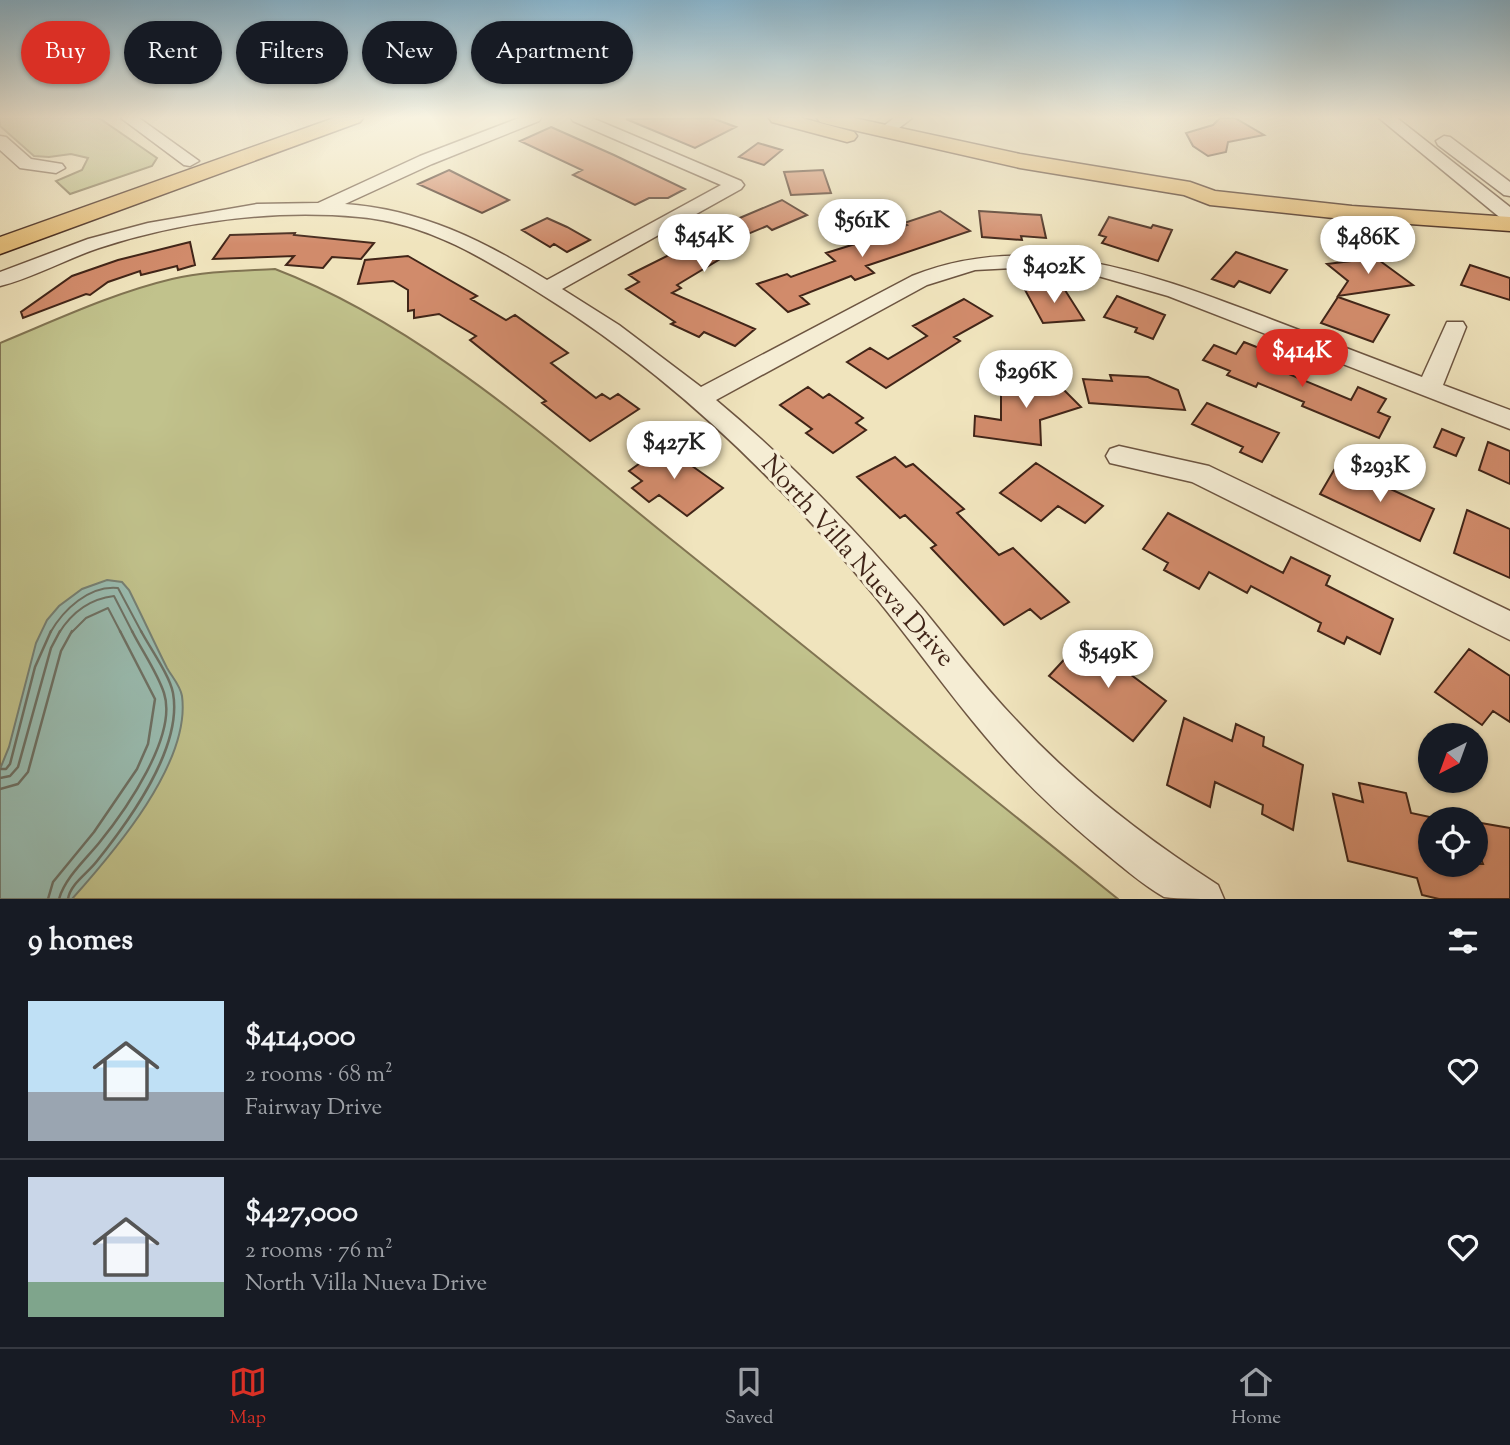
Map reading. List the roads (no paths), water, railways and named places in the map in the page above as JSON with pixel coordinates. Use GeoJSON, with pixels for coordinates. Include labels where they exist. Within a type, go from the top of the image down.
{"type":"FeatureCollection","features":[{"type":"Feature","properties":{"kind":"main road"},"geometry":{"type":"LineString","coordinates":[[0,246],[212,160]]}},
{"type":"Feature","properties":{"kind":"main road"},"geometry":{"type":"LineString","coordinates":[[0,228],[218,160]]}},
{"type":"Feature","properties":{"kind":"main road"},"geometry":{"type":"LineString","coordinates":[[951,160],[1028,176],[1192,202],[1210,198]]}},
{"type":"Feature","properties":{"kind":"main road"},"geometry":{"type":"LineString","coordinates":[[1012,160],[1190,189],[1210,198],[1363,214],[1510,224]]}},
{"type":"Feature","properties":{"kind":"street"},"geometry":{"type":"LineString","coordinates":[[21,160],[26,164],[56,168]]}},
{"type":"Feature","properties":{"kind":"street"},"geometry":{"type":"LineString","coordinates":[[189,160],[198,166]]}},
{"type":"Feature","properties":{"kind":"street"},"geometry":{"type":"LineString","coordinates":[[319,209],[426,160]]}},
{"type":"Feature","properties":{"kind":"street"},"geometry":{"type":"LineString","coordinates":[[548,288],[735,186],[675,160]]}},
{"type":"Feature","properties":{"kind":"street"},"geometry":{"type":"LineString","coordinates":[[1440,160],[1510,216]]}},
{"type":"Feature","properties":{"kind":"street"},"geometry":{"type":"LineString","coordinates":[[1469,160],[1510,191]]}},
{"type":"Feature","properties":{"kind":"street","name":"North Villa Nueva Drive"},"geometry":{"type":"LineString","coordinates":[[0,281],[84,247],[148,229],[224,215],[319,209],[388,215],[431,227],[478,248],[548,288],[624,339],[699,399],[769,462],[839,535],[921,629],[1001,730],[1038,769],[1095,821],[1204,899]]}},
{"type":"Feature","properties":{"kind":"street"},"geometry":{"type":"LineString","coordinates":[[699,399],[904,287],[947,271],[1014,260],[1048,261],[1139,278],[1510,420]]}},
{"type":"Feature","properties":{"kind":"street"},"geometry":{"type":"LineString","coordinates":[[1429,388],[1455,327]]}},
{"type":"Feature","properties":{"kind":"street"},"geometry":{"type":"LineString","coordinates":[[1119,456],[1199,473],[1510,626]]}},
{"type":"Feature","properties":{"kind":"water"},"geometry":{"type":"Polygon","coordinates":[[[107,580],[122,582],[129,590],[167,668],[180,688],[182,722],[175,749],[162,777],[128,832],[72,899],[0,899],[0,769],[9,747],[36,643],[47,620],[59,606],[82,589],[107,580]]]}}]}
